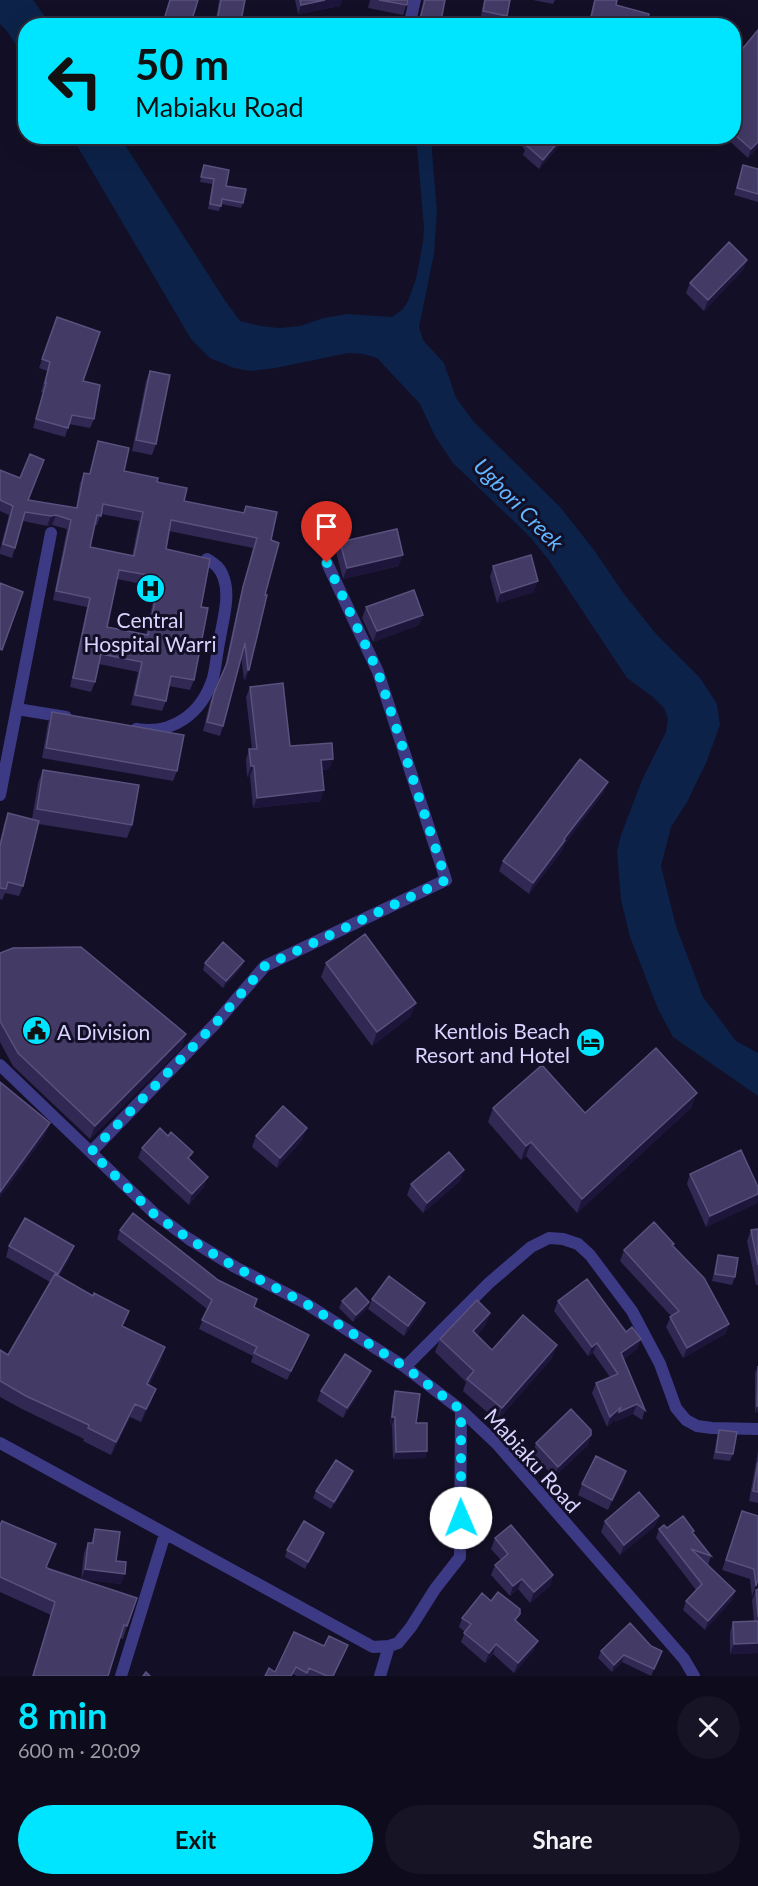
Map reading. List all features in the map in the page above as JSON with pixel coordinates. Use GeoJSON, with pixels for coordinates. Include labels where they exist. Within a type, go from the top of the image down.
{"type":"FeatureCollection","features":[{"type":"Feature","properties":{"kind":"street"},"geometry":{"type":"LineString","coordinates":[[411,18],[415,0]]}},
{"type":"Feature","properties":{"kind":"street"},"geometry":{"type":"LineString","coordinates":[[0,795],[51,533]]}},
{"type":"Feature","properties":{"kind":"street"},"geometry":{"type":"LineString","coordinates":[[121,726],[144,730],[170,728],[186,718],[202,701],[213,678],[226,608],[225,580],[219,567],[207,559]]}},
{"type":"Feature","properties":{"kind":"street"},"geometry":{"type":"LineString","coordinates":[[91,1152],[215,1024],[265,966],[446,880],[378,672],[327,563]]}},
{"type":"Feature","properties":{"kind":"street"},"geometry":{"type":"LineString","coordinates":[[17,709],[75,719]]}},
{"type":"Feature","properties":{"kind":"street","name":"Mabiaku Road"},"geometry":{"type":"LineString","coordinates":[[0,1065],[154,1214],[235,1267],[305,1303],[405,1367],[461,1410],[498,1445],[590,1554],[684,1659],[694,1676]]}},
{"type":"Feature","properties":{"kind":"street"},"geometry":{"type":"LineString","coordinates":[[405,1367],[489,1283],[531,1247],[549,1238],[562,1239],[578,1244],[590,1255],[632,1311],[660,1365],[676,1408],[686,1420],[697,1426],[712,1428],[758,1429]]}},
{"type":"Feature","properties":{"kind":"street"},"geometry":{"type":"LineString","coordinates":[[0,1443],[374,1647],[389,1646],[398,1643],[411,1627],[435,1589],[460,1557],[461,1410]]}},
{"type":"Feature","properties":{"kind":"street"},"geometry":{"type":"LineString","coordinates":[[121,1676],[165,1534]]}},
{"type":"Feature","properties":{"kind":"street"},"geometry":{"type":"LineString","coordinates":[[380,1676],[389,1646]]}},
{"type":"Feature","properties":{"kind":"water"},"geometry":{"type":"Polygon","coordinates":[[[0,0],[33,0],[46,18],[18,18],[18,48],[0,24],[0,0]]]}},
{"type":"Feature","properties":{"kind":"water","name":"Ugbori Creek"},"geometry":{"type":"Polygon","coordinates":[[[76,144],[124,144],[240,321],[279,328],[300,326],[324,318],[347,314],[392,317],[402,310],[416,279],[423,242],[424,228],[417,146],[417,144],[433,144],[437,211],[434,254],[419,327],[423,340],[444,363],[456,398],[474,422],[560,507],[594,550],[624,594],[657,635],[700,678],[717,704],[720,725],[706,763],[687,802],[671,827],[661,866],[676,926],[703,997],[736,1041],[758,1053],[758,1096],[673,1037],[658,1009],[630,937],[621,900],[617,852],[642,780],[666,732],[668,719],[664,708],[627,678],[548,559],[530,537],[453,463],[435,436],[420,404],[377,358],[348,353],[250,371],[234,368],[210,358],[191,339],[76,144]]]}},
{"type":"Feature","properties":{"kind":"building"},"geometry":{"type":"Polygon","coordinates":[[[170,0],[198,0],[192,18],[164,18],[170,0]]]}},
{"type":"Feature","properties":{"kind":"building"},"geometry":{"type":"Polygon","coordinates":[[[221,0],[245,0],[242,18],[218,18],[221,0]]]}},
{"type":"Feature","properties":{"kind":"building"},"geometry":{"type":"Polygon","coordinates":[[[300,0],[325,0],[301,5],[300,0]]]}},
{"type":"Feature","properties":{"kind":"building"},"geometry":{"type":"Polygon","coordinates":[[[379,0],[408,0],[407,5],[379,0]]]}},
{"type":"Feature","properties":{"kind":"building"},"geometry":{"type":"Polygon","coordinates":[[[425,0],[445,0],[442,18],[420,18],[425,0]]]}},
{"type":"Feature","properties":{"kind":"building"},"geometry":{"type":"Polygon","coordinates":[[[485,0],[510,0],[507,16],[483,11],[485,0]]]}},
{"type":"Feature","properties":{"kind":"building"},"geometry":{"type":"Polygon","coordinates":[[[595,0],[617,0],[616,5],[649,14],[648,18],[591,18],[595,0]]]}},
{"type":"Feature","properties":{"kind":"building"},"geometry":{"type":"Polygon","coordinates":[[[758,30],[758,142],[751,149],[741,140],[741,51],[758,30]]]}},
{"type":"Feature","properties":{"kind":"building"},"geometry":{"type":"Polygon","coordinates":[[[528,144],[556,144],[543,160],[527,146],[528,144]]]}},
{"type":"Feature","properties":{"kind":"building"},"geometry":{"type":"Polygon","coordinates":[[[204,165],[229,170],[226,186],[246,189],[243,203],[222,199],[221,206],[210,204],[214,179],[201,177],[204,165]]]}},
{"type":"Feature","properties":{"kind":"building"},"geometry":{"type":"Polygon","coordinates":[[[743,165],[758,169],[758,194],[737,188],[743,165]]]}},
{"type":"Feature","properties":{"kind":"building"},"geometry":{"type":"Polygon","coordinates":[[[729,242],[747,260],[708,300],[690,283],[729,242]]]}},
{"type":"Feature","properties":{"kind":"building"},"geometry":{"type":"Polygon","coordinates":[[[57,317],[100,332],[83,381],[100,385],[94,419],[72,415],[68,428],[36,419],[50,362],[42,359],[57,317]]]}},
{"type":"Feature","properties":{"kind":"building"},"geometry":{"type":"Polygon","coordinates":[[[150,371],[170,375],[156,444],[136,440],[150,371]]]}},
{"type":"Feature","properties":{"kind":"building"},"geometry":{"type":"Polygon","coordinates":[[[98,441],[129,448],[124,471],[158,478],[157,482],[187,488],[184,501],[244,513],[246,506],[277,512],[271,540],[279,543],[249,670],[245,643],[223,726],[207,722],[214,693],[227,663],[243,587],[257,538],[171,520],[166,549],[210,559],[201,607],[208,608],[194,680],[171,676],[166,701],[135,695],[142,662],[101,654],[95,682],[73,678],[90,598],[56,591],[71,520],[56,515],[25,512],[15,548],[3,544],[13,506],[0,500],[0,470],[20,478],[30,454],[44,460],[28,500],[77,508],[84,473],[90,474],[98,441]],[[103,504],[101,516],[97,515],[90,547],[134,556],[143,512],[103,504]],[[119,570],[107,627],[148,635],[160,577],[119,570]]]}},
{"type":"Feature","properties":{"kind":"building"},"geometry":{"type":"Polygon","coordinates":[[[397,529],[403,555],[347,568],[340,542],[397,529]]]}},
{"type":"Feature","properties":{"kind":"building"},"geometry":{"type":"Polygon","coordinates":[[[531,555],[538,581],[501,593],[493,566],[531,555]]]}},
{"type":"Feature","properties":{"kind":"building"},"geometry":{"type":"Polygon","coordinates":[[[0,583],[23,592],[2,650],[0,649],[0,583]]]}},
{"type":"Feature","properties":{"kind":"building"},"geometry":{"type":"Polygon","coordinates":[[[414,590],[423,615],[377,631],[366,607],[414,590]]]}},
{"type":"Feature","properties":{"kind":"building"},"geometry":{"type":"Polygon","coordinates":[[[283,683],[290,746],[332,743],[333,759],[321,760],[324,790],[257,798],[254,766],[251,766],[249,749],[257,749],[250,687],[283,683]]]}},
{"type":"Feature","properties":{"kind":"building"},"geometry":{"type":"Polygon","coordinates":[[[52,712],[184,735],[177,771],[46,748],[52,712]]]}},
{"type":"Feature","properties":{"kind":"building"},"geometry":{"type":"Polygon","coordinates":[[[580,759],[608,782],[533,883],[503,861],[580,759]]]}},
{"type":"Feature","properties":{"kind":"building"},"geometry":{"type":"Polygon","coordinates":[[[43,770],[139,785],[132,825],[37,809],[43,770]]]}},
{"type":"Feature","properties":{"kind":"building"},"geometry":{"type":"Polygon","coordinates":[[[8,813],[39,821],[23,886],[8,882],[6,889],[0,888],[0,846],[8,813]]]}},
{"type":"Feature","properties":{"kind":"building"},"geometry":{"type":"Polygon","coordinates":[[[365,934],[416,1003],[377,1032],[326,963],[365,934]]]}},
{"type":"Feature","properties":{"kind":"building"},"geometry":{"type":"Polygon","coordinates":[[[223,942],[244,961],[226,981],[205,963],[223,942]]]}},
{"type":"Feature","properties":{"kind":"building"},"geometry":{"type":"Polygon","coordinates":[[[81,947],[186,1034],[95,1126],[18,1053],[0,1021],[0,953],[13,948],[81,947]]]}},
{"type":"Feature","properties":{"kind":"building"},"geometry":{"type":"Polygon","coordinates":[[[656,1048],[697,1093],[582,1199],[531,1142],[526,1146],[493,1108],[542,1065],[585,1113],[656,1048]]]}},
{"type":"Feature","properties":{"kind":"building"},"geometry":{"type":"Polygon","coordinates":[[[0,1082],[50,1123],[0,1192],[0,1082]]]}},
{"type":"Feature","properties":{"kind":"building"},"geometry":{"type":"Polygon","coordinates":[[[283,1106],[307,1128],[280,1158],[256,1136],[283,1106]]]}},
{"type":"Feature","properties":{"kind":"building"},"geometry":{"type":"Polygon","coordinates":[[[160,1128],[168,1136],[171,1132],[193,1152],[188,1158],[208,1177],[192,1194],[142,1148],[160,1128]]]}},
{"type":"Feature","properties":{"kind":"building"},"geometry":{"type":"Polygon","coordinates":[[[741,1150],[758,1187],[758,1194],[710,1216],[690,1174],[741,1150]]]}},
{"type":"Feature","properties":{"kind":"building"},"geometry":{"type":"Polygon","coordinates":[[[449,1152],[464,1170],[427,1203],[411,1184],[449,1152]]]}},
{"type":"Feature","properties":{"kind":"building"},"geometry":{"type":"Polygon","coordinates":[[[133,1213],[218,1280],[257,1299],[254,1307],[309,1335],[291,1371],[254,1353],[257,1347],[202,1320],[212,1300],[120,1230],[133,1213]]]}},
{"type":"Feature","properties":{"kind":"building"},"geometry":{"type":"Polygon","coordinates":[[[25,1218],[74,1246],[58,1274],[9,1246],[25,1218]]]}},
{"type":"Feature","properties":{"kind":"building"},"geometry":{"type":"Polygon","coordinates":[[[654,1222],[674,1244],[672,1245],[704,1278],[729,1324],[687,1348],[670,1317],[679,1311],[624,1250],[654,1222]]]}},
{"type":"Feature","properties":{"kind":"building"},"geometry":{"type":"Polygon","coordinates":[[[758,1229],[758,1265],[751,1230],[758,1229]]]}},
{"type":"Feature","properties":{"kind":"building"},"geometry":{"type":"Polygon","coordinates":[[[718,1255],[738,1258],[735,1277],[715,1274],[718,1255]]]}},
{"type":"Feature","properties":{"kind":"building"},"geometry":{"type":"Polygon","coordinates":[[[55,1274],[93,1296],[94,1293],[129,1311],[122,1326],[165,1347],[147,1384],[156,1389],[146,1409],[135,1404],[116,1442],[88,1428],[89,1425],[26,1396],[0,1381],[0,1350],[8,1355],[55,1274]]]}},
{"type":"Feature","properties":{"kind":"building"},"geometry":{"type":"Polygon","coordinates":[[[389,1276],[425,1303],[408,1326],[372,1299],[389,1276]]]}},
{"type":"Feature","properties":{"kind":"building"},"geometry":{"type":"Polygon","coordinates":[[[587,1279],[626,1332],[632,1327],[641,1339],[621,1353],[645,1410],[637,1404],[619,1412],[621,1407],[610,1417],[596,1383],[618,1374],[597,1343],[592,1347],[558,1301],[587,1279]]]}},
{"type":"Feature","properties":{"kind":"building"},"geometry":{"type":"Polygon","coordinates":[[[356,1288],[369,1302],[356,1315],[342,1301],[356,1288]]]}},
{"type":"Feature","properties":{"kind":"building"},"geometry":{"type":"Polygon","coordinates":[[[477,1300],[490,1313],[473,1331],[492,1350],[523,1315],[557,1345],[502,1408],[467,1379],[474,1371],[440,1339],[477,1300]]]}},
{"type":"Feature","properties":{"kind":"building"},"geometry":{"type":"Polygon","coordinates":[[[345,1354],[371,1371],[347,1408],[321,1391],[345,1354]]]}},
{"type":"Feature","properties":{"kind":"building"},"geometry":{"type":"Polygon","coordinates":[[[395,1391],[420,1394],[416,1423],[427,1423],[427,1451],[396,1452],[395,1417],[392,1417],[395,1391]]]}},
{"type":"Feature","properties":{"kind":"building"},"geometry":{"type":"Polygon","coordinates":[[[571,1409],[591,1430],[591,1435],[558,1467],[536,1443],[571,1409]]]}},
{"type":"Feature","properties":{"kind":"building"},"geometry":{"type":"Polygon","coordinates":[[[719,1430],[737,1432],[733,1454],[716,1452],[719,1430]]]}},
{"type":"Feature","properties":{"kind":"building"},"geometry":{"type":"Polygon","coordinates":[[[596,1456],[626,1471],[612,1500],[582,1484],[596,1456]]]}},
{"type":"Feature","properties":{"kind":"building"},"geometry":{"type":"Polygon","coordinates":[[[336,1460],[353,1471],[334,1502],[316,1491],[336,1460]]]}},
{"type":"Feature","properties":{"kind":"building"},"geometry":{"type":"Polygon","coordinates":[[[758,1462],[758,1492],[753,1491],[758,1462]]]}},
{"type":"Feature","properties":{"kind":"building"},"geometry":{"type":"Polygon","coordinates":[[[639,1492],[659,1516],[624,1545],[605,1521],[639,1492]]]}},
{"type":"Feature","properties":{"kind":"building"},"geometry":{"type":"Polygon","coordinates":[[[742,1511],[758,1516],[756,1586],[754,1569],[726,1560],[742,1511]]]}},
{"type":"Feature","properties":{"kind":"building"},"geometry":{"type":"Polygon","coordinates":[[[683,1516],[694,1531],[692,1532],[711,1556],[691,1549],[735,1591],[708,1621],[686,1601],[702,1584],[659,1529],[664,1525],[667,1528],[683,1516]]]}},
{"type":"Feature","properties":{"kind":"building"},"geometry":{"type":"Polygon","coordinates":[[[2,1521],[56,1544],[46,1567],[49,1569],[137,1598],[127,1626],[124,1625],[108,1676],[33,1676],[55,1602],[0,1577],[0,1525],[2,1521]]]}},
{"type":"Feature","properties":{"kind":"building"},"geometry":{"type":"Polygon","coordinates":[[[304,1521],[324,1533],[308,1562],[287,1550],[304,1521]]]}},
{"type":"Feature","properties":{"kind":"building"},"geometry":{"type":"Polygon","coordinates":[[[511,1525],[553,1575],[534,1592],[522,1579],[513,1586],[495,1565],[508,1554],[495,1538],[511,1525]]]}},
{"type":"Feature","properties":{"kind":"building"},"geometry":{"type":"Polygon","coordinates":[[[95,1529],[120,1532],[116,1561],[126,1562],[125,1574],[85,1569],[88,1543],[93,1543],[95,1529]]]}},
{"type":"Feature","properties":{"kind":"building"},"geometry":{"type":"Polygon","coordinates":[[[758,1589],[758,1617],[756,1590],[758,1589]]]}},
{"type":"Feature","properties":{"kind":"building"},"geometry":{"type":"Polygon","coordinates":[[[498,1592],[520,1609],[520,1614],[515,1620],[538,1641],[518,1663],[496,1644],[489,1653],[464,1633],[471,1624],[462,1618],[482,1593],[491,1601],[498,1592]]]}},
{"type":"Feature","properties":{"kind":"building"},"geometry":{"type":"Polygon","coordinates":[[[758,1621],[758,1643],[734,1644],[733,1622],[758,1621]]]}},
{"type":"Feature","properties":{"kind":"building"},"geometry":{"type":"Polygon","coordinates":[[[630,1623],[651,1646],[662,1651],[654,1669],[624,1655],[614,1665],[601,1651],[630,1623]]]}},
{"type":"Feature","properties":{"kind":"building"},"geometry":{"type":"Polygon","coordinates":[[[294,1632],[324,1646],[329,1636],[348,1645],[333,1676],[327,1676],[309,1668],[307,1673],[296,1667],[291,1676],[265,1676],[269,1668],[275,1672],[294,1632]]]}},
{"type":"Feature","properties":{"kind":"place","name":"Central Hospital Warri"},"geometry":{"type":"Point","coordinates":[150,588]}},
{"type":"Feature","properties":{"kind":"place","name":"A Division"},"geometry":{"type":"Point","coordinates":[36,1031]}},
{"type":"Feature","properties":{"kind":"place","name":"Kentlois Beach Resort and Hotel"},"geometry":{"type":"Point","coordinates":[591,1042]}},
{"type":"Feature","properties":{"kind":"route"},"geometry":{"type":"LineString","coordinates":[[327,563],[378,672],[446,880],[265,966],[215,1024],[91,1152],[154,1214],[189,1239],[235,1267],[305,1303],[405,1367],[461,1410],[461,1518]]}}]}
